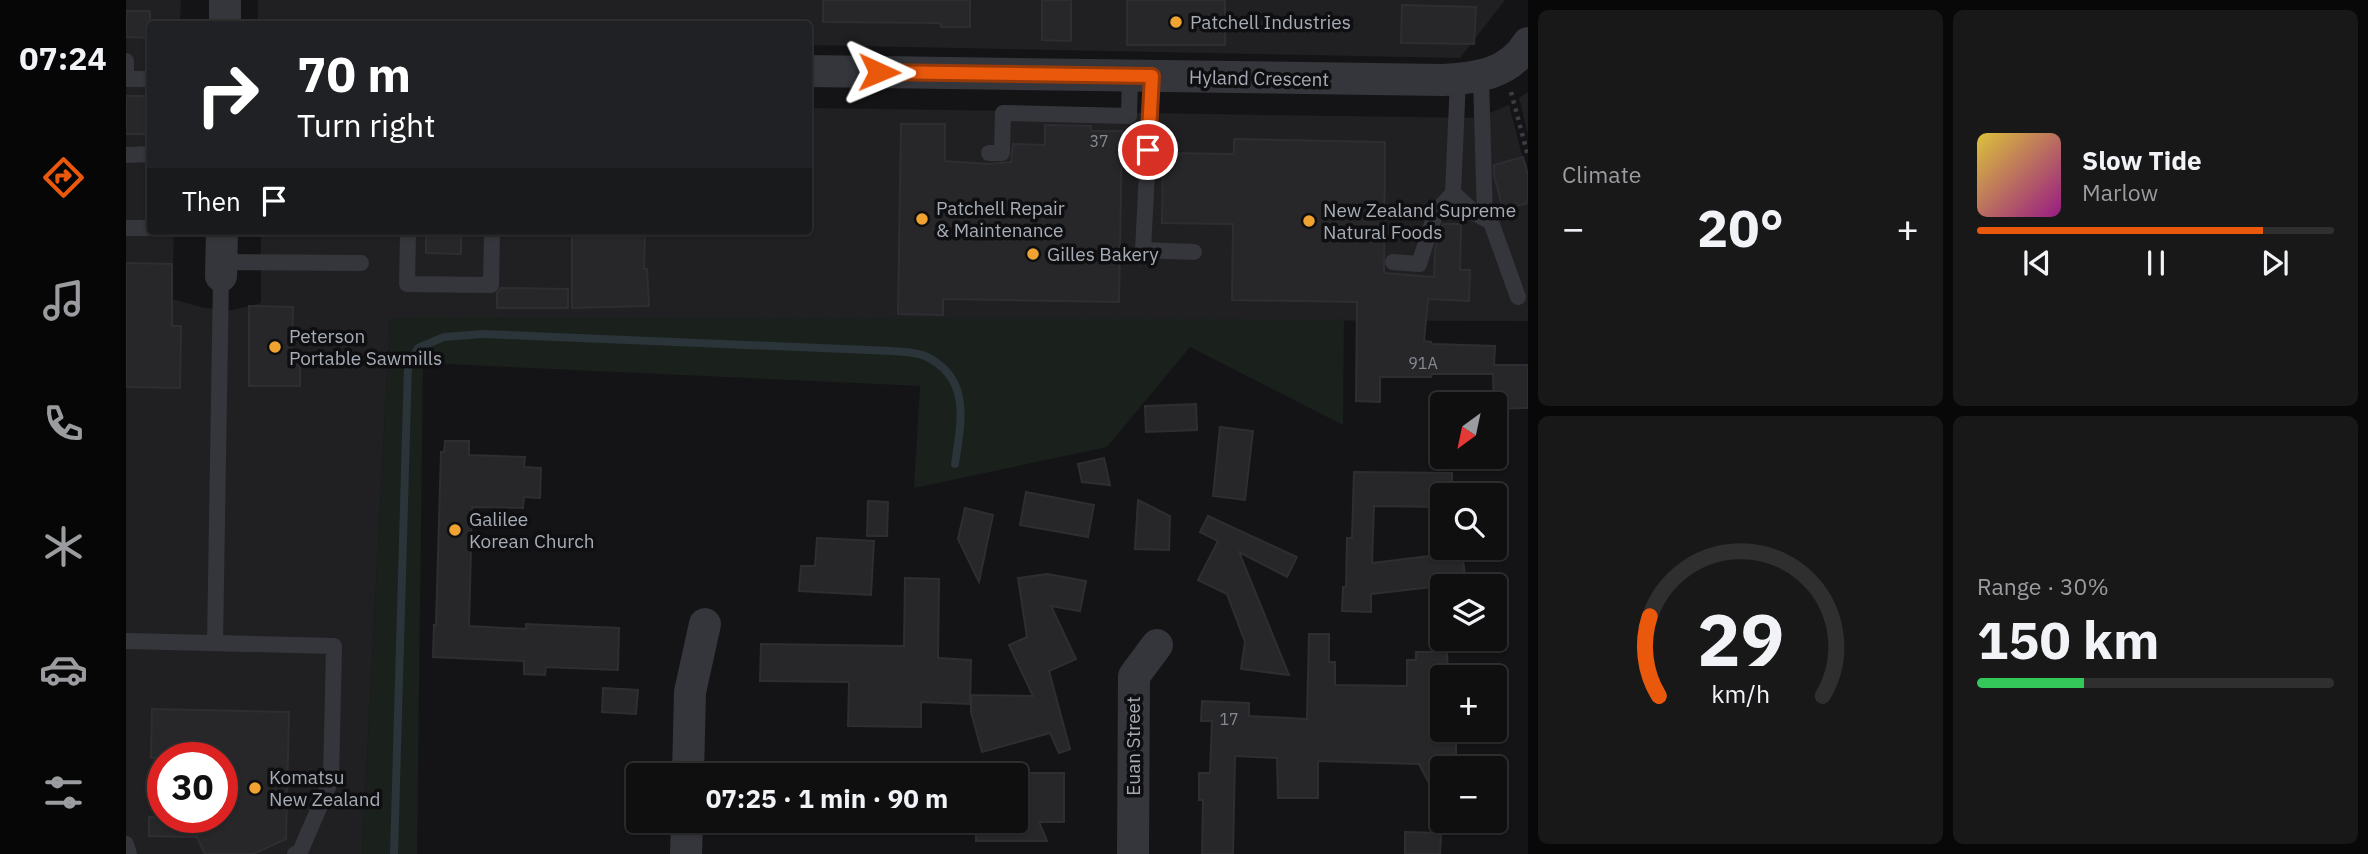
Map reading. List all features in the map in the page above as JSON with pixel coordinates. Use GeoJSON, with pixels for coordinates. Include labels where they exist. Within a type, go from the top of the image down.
{"type":"FeatureCollection","features":[{"type":"Feature","properties":{"kind":"street"},"geometry":{"type":"LineString","coordinates":[[225,0],[225,21]]}},
{"type":"Feature","properties":{"kind":"street"},"geometry":{"type":"LineString","coordinates":[[1481,75],[1522,53],[1528,43]]}},
{"type":"Feature","properties":{"kind":"street","name":"Hyland Crescent"},"geometry":{"type":"LineString","coordinates":[[812,71],[1141,76],[1481,75]]}},
{"type":"Feature","properties":{"kind":"street"},"geometry":{"type":"LineString","coordinates":[[221,269],[222,235]]}},
{"type":"Feature","properties":{"kind":"street"},"geometry":{"type":"LineString","coordinates":[[688,763],[690,692],[705,624]]}},
{"type":"Feature","properties":{"kind":"street","name":"Euan Street"},"geometry":{"type":"LineString","coordinates":[[1132,854],[1134,676],[1157,645]]}},
{"type":"Feature","properties":{"kind":"street"},"geometry":{"type":"LineString","coordinates":[[686,854],[687,833]]}},
{"type":"Feature","properties":{"kind":"lane"},"geometry":{"type":"LineString","coordinates":[[126,61],[126,79],[147,79]]}},
{"type":"Feature","properties":{"kind":"lane"},"geometry":{"type":"LineString","coordinates":[[1393,262],[1419,264],[1436,212],[1453,193],[1481,75]]}},
{"type":"Feature","properties":{"kind":"lane"},"geometry":{"type":"LineString","coordinates":[[1481,75],[1485,219]]}},
{"type":"Feature","properties":{"kind":"lane"},"geometry":{"type":"LineString","coordinates":[[989,153],[1002,153],[1003,113],[1129,116],[1141,76]]}},
{"type":"Feature","properties":{"kind":"lane"},"geometry":{"type":"LineString","coordinates":[[1141,76],[1143,250],[1194,252]]}},
{"type":"Feature","properties":{"kind":"lane"},"geometry":{"type":"LineString","coordinates":[[126,155],[147,154]]}},
{"type":"Feature","properties":{"kind":"lane"},"geometry":{"type":"LineString","coordinates":[[1453,193],[1476,214],[1491,222],[1518,297]]}},
{"type":"Feature","properties":{"kind":"lane"},"geometry":{"type":"LineString","coordinates":[[126,228],[147,228]]}},
{"type":"Feature","properties":{"kind":"lane"},"geometry":{"type":"LineString","coordinates":[[408,235],[407,284],[491,285],[492,235]]}},
{"type":"Feature","properties":{"kind":"lane"},"geometry":{"type":"LineString","coordinates":[[215,643],[221,269],[361,263]]}},
{"type":"Feature","properties":{"kind":"lane"},"geometry":{"type":"LineString","coordinates":[[126,641],[334,646],[331,780],[300,852],[295,854]]}},
{"type":"Feature","properties":{"kind":"lane"},"geometry":{"type":"LineString","coordinates":[[126,844],[129,854]]}},
{"type":"Feature","properties":{"kind":"path"},"geometry":{"type":"LineString","coordinates":[[1481,75],[1528,156]]}},
{"type":"Feature","properties":{"kind":"shaded area"},"geometry":{"type":"Polygon","coordinates":[[[126,0],[181,0],[180,21],[147,21],[147,235],[174,235],[172,299],[205,308],[233,310],[261,303],[261,235],[812,235],[812,108],[1478,118],[1509,105],[1528,178],[1528,321],[390,318],[362,854],[126,854],[126,0]]]}},
{"type":"Feature","properties":{"kind":"shaded area"},"geometry":{"type":"Polygon","coordinates":[[[258,0],[1505,0],[1460,58],[812,45],[812,21],[258,21],[258,0]]]}},
{"type":"Feature","properties":{"kind":"shaded area"},"geometry":{"type":"Polygon","coordinates":[[[1528,92],[1528,135],[1519,98],[1528,92]]]}},
{"type":"Feature","properties":{"kind":"shaded area"},"geometry":{"type":"Polygon","coordinates":[[[390,318],[1344,319],[1343,425],[1190,347],[1107,447],[914,488],[920,386],[423,363],[417,854],[362,854],[390,318]]]}},
{"type":"Feature","properties":{"kind":"building"},"geometry":{"type":"Polygon","coordinates":[[[823,0],[970,0],[970,27],[941,27],[940,23],[823,22],[823,0]]]}},
{"type":"Feature","properties":{"kind":"building"},"geometry":{"type":"Polygon","coordinates":[[[1042,0],[1071,0],[1071,41],[1042,40],[1042,0]]]}},
{"type":"Feature","properties":{"kind":"building","name":"Patchell Industries"},"geometry":{"type":"Polygon","coordinates":[[[1127,0],[1225,0],[1225,45],[1127,45],[1127,0]]]}},
{"type":"Feature","properties":{"kind":"building"},"geometry":{"type":"Polygon","coordinates":[[[1402,5],[1476,7],[1474,44],[1401,43],[1402,5]]]}},
{"type":"Feature","properties":{"kind":"building"},"geometry":{"type":"Polygon","coordinates":[[[126,11],[150,11],[147,38],[126,37],[126,11]]]}},
{"type":"Feature","properties":{"kind":"building"},"geometry":{"type":"Polygon","coordinates":[[[126,96],[147,96],[147,134],[126,134],[126,96]]]}},
{"type":"Feature","properties":{"kind":"building","name":"Gilles Bakery"},"geometry":{"type":"Polygon","coordinates":[[[901,124],[945,124],[945,161],[989,164],[1011,162],[1013,144],[1045,145],[1045,125],[1091,126],[1091,131],[1122,131],[1119,302],[943,299],[943,315],[898,314],[901,124]]]}},
{"type":"Feature","properties":{"kind":"building"},"geometry":{"type":"Polygon","coordinates":[[[1234,139],[1385,142],[1384,273],[1434,277],[1435,249],[1443,224],[1461,224],[1460,270],[1470,270],[1469,301],[1428,299],[1424,341],[1432,344],[1495,346],[1494,365],[1528,365],[1528,408],[1507,409],[1507,392],[1494,392],[1493,374],[1380,377],[1380,402],[1356,401],[1357,302],[1232,300],[1233,224],[1162,223],[1163,153],[1234,154],[1234,139]]]}},
{"type":"Feature","properties":{"kind":"building"},"geometry":{"type":"Polygon","coordinates":[[[1523,157],[1528,175],[1528,203],[1503,209],[1494,165],[1523,157]]]}},
{"type":"Feature","properties":{"kind":"building"},"geometry":{"type":"Polygon","coordinates":[[[426,235],[461,235],[461,254],[426,253],[426,235]]]}},
{"type":"Feature","properties":{"kind":"building"},"geometry":{"type":"Polygon","coordinates":[[[572,235],[645,235],[644,269],[647,269],[649,306],[572,308],[572,235]]]}},
{"type":"Feature","properties":{"kind":"building"},"geometry":{"type":"Polygon","coordinates":[[[126,263],[172,264],[172,326],[181,326],[180,388],[126,387],[126,263]]]}},
{"type":"Feature","properties":{"kind":"building"},"geometry":{"type":"Polygon","coordinates":[[[501,288],[568,289],[568,308],[497,308],[497,293],[501,288]]]}},
{"type":"Feature","properties":{"kind":"building","name":"Peterson Portable Sawmills"},"geometry":{"type":"Polygon","coordinates":[[[249,306],[293,307],[292,365],[300,365],[300,386],[249,386],[249,306]]]}},
{"type":"Feature","properties":{"kind":"building"},"geometry":{"type":"Polygon","coordinates":[[[1196,404],[1197,430],[1146,432],[1145,406],[1196,404]]]}},
{"type":"Feature","properties":{"kind":"building"},"geometry":{"type":"Polygon","coordinates":[[[1220,427],[1253,431],[1245,500],[1213,496],[1220,427]]]}},
{"type":"Feature","properties":{"kind":"building"},"geometry":{"type":"Polygon","coordinates":[[[445,441],[469,441],[469,455],[525,457],[524,467],[541,468],[540,498],[524,497],[523,508],[472,507],[469,626],[526,629],[526,624],[619,628],[618,670],[546,667],[545,675],[524,674],[524,661],[433,657],[441,452],[444,452],[445,441]]]}},
{"type":"Feature","properties":{"kind":"building"},"geometry":{"type":"Polygon","coordinates":[[[1104,458],[1110,485],[1082,482],[1078,464],[1104,458]]]}},
{"type":"Feature","properties":{"kind":"building"},"geometry":{"type":"Polygon","coordinates":[[[1354,472],[1452,473],[1452,483],[1430,483],[1430,507],[1374,506],[1372,563],[1430,556],[1430,560],[1463,560],[1465,574],[1430,574],[1430,587],[1371,594],[1371,612],[1342,611],[1343,587],[1346,587],[1347,538],[1352,538],[1354,472]]]}},
{"type":"Feature","properties":{"kind":"building"},"geometry":{"type":"Polygon","coordinates":[[[1026,492],[1094,505],[1088,537],[1020,525],[1026,492]]]}},
{"type":"Feature","properties":{"kind":"building"},"geometry":{"type":"Polygon","coordinates":[[[1138,500],[1170,516],[1169,550],[1135,549],[1138,500]]]}},
{"type":"Feature","properties":{"kind":"building"},"geometry":{"type":"Polygon","coordinates":[[[868,501],[888,502],[887,536],[867,536],[868,501]]]}},
{"type":"Feature","properties":{"kind":"building"},"geometry":{"type":"Polygon","coordinates":[[[965,508],[993,515],[979,582],[958,539],[965,508]]]}},
{"type":"Feature","properties":{"kind":"building"},"geometry":{"type":"Polygon","coordinates":[[[1208,516],[1297,557],[1287,577],[1239,552],[1289,675],[1241,669],[1245,642],[1227,594],[1198,580],[1218,541],[1200,532],[1208,516]]]}},
{"type":"Feature","properties":{"kind":"building"},"geometry":{"type":"Polygon","coordinates":[[[817,538],[874,541],[871,595],[799,591],[801,566],[815,566],[817,538]]]}},
{"type":"Feature","properties":{"kind":"building"},"geometry":{"type":"Polygon","coordinates":[[[1047,574],[1086,581],[1080,611],[1051,606],[1076,659],[1049,671],[1070,749],[1059,753],[1050,733],[982,752],[971,712],[971,695],[1033,696],[1009,645],[1027,637],[1018,578],[1047,574]]]}},
{"type":"Feature","properties":{"kind":"building"},"geometry":{"type":"Polygon","coordinates":[[[905,578],[939,579],[938,658],[971,660],[970,704],[921,702],[921,727],[848,726],[849,682],[760,681],[761,644],[904,646],[905,578]]]}},
{"type":"Feature","properties":{"kind":"building"},"geometry":{"type":"Polygon","coordinates":[[[1309,634],[1329,634],[1329,662],[1335,662],[1335,685],[1407,686],[1407,660],[1416,660],[1416,652],[1447,652],[1448,665],[1430,665],[1430,742],[1456,742],[1456,756],[1430,756],[1430,785],[1419,764],[1318,761],[1318,798],[1278,798],[1277,758],[1235,756],[1233,854],[1202,854],[1203,800],[1199,800],[1199,773],[1210,773],[1212,721],[1201,721],[1202,701],[1249,703],[1249,716],[1307,719],[1309,634]]]}},
{"type":"Feature","properties":{"kind":"building"},"geometry":{"type":"Polygon","coordinates":[[[603,688],[638,690],[636,714],[602,712],[603,688]]]}},
{"type":"Feature","properties":{"kind":"building","name":"Komatsu New Zealand"},"geometry":{"type":"Polygon","coordinates":[[[152,709],[289,712],[286,839],[253,854],[205,854],[197,837],[149,836],[149,833],[238,833],[238,742],[151,742],[152,709]]]}},
{"type":"Feature","properties":{"kind":"building"},"geometry":{"type":"Polygon","coordinates":[[[1028,773],[1064,773],[1064,822],[1039,822],[1047,841],[976,841],[976,833],[1028,833],[1028,773]]]}},
{"type":"Feature","properties":{"kind":"building"},"geometry":{"type":"Polygon","coordinates":[[[1405,832],[1441,833],[1440,854],[1405,854],[1405,832]]]}},
{"type":"Feature","properties":{"kind":"waterway"},"geometry":{"type":"LineString","coordinates":[[394,854],[408,365],[418,348],[444,337],[483,334],[917,354],[940,365],[957,389],[961,417],[955,464]]}},
{"type":"Feature","properties":{"kind":"place","name":"Patchell Industries"},"geometry":{"type":"Point","coordinates":[1176,22]}},
{"type":"Feature","properties":{"kind":"place","name":"Patchell Repair & Maintenance"},"geometry":{"type":"Point","coordinates":[922,219]}},
{"type":"Feature","properties":{"kind":"place","name":"New Zealand Supreme Natural Foods"},"geometry":{"type":"Point","coordinates":[1309,221]}},
{"type":"Feature","properties":{"kind":"place","name":"Gilles Bakery"},"geometry":{"type":"Point","coordinates":[1033,254]}},
{"type":"Feature","properties":{"kind":"place","name":"Peterson Portable Sawmills"},"geometry":{"type":"Point","coordinates":[275,347]}},
{"type":"Feature","properties":{"kind":"place","name":"Galilee Korean Church"},"geometry":{"type":"Point","coordinates":[455,530]}},
{"type":"Feature","properties":{"kind":"place","name":"Komatsu New Zealand"},"geometry":{"type":"Point","coordinates":[255,788]}},
{"type":"Feature","properties":{"kind":"route"},"geometry":{"type":"LineString","coordinates":[[879,72],[1152,76],[1148,150]]}}]}
